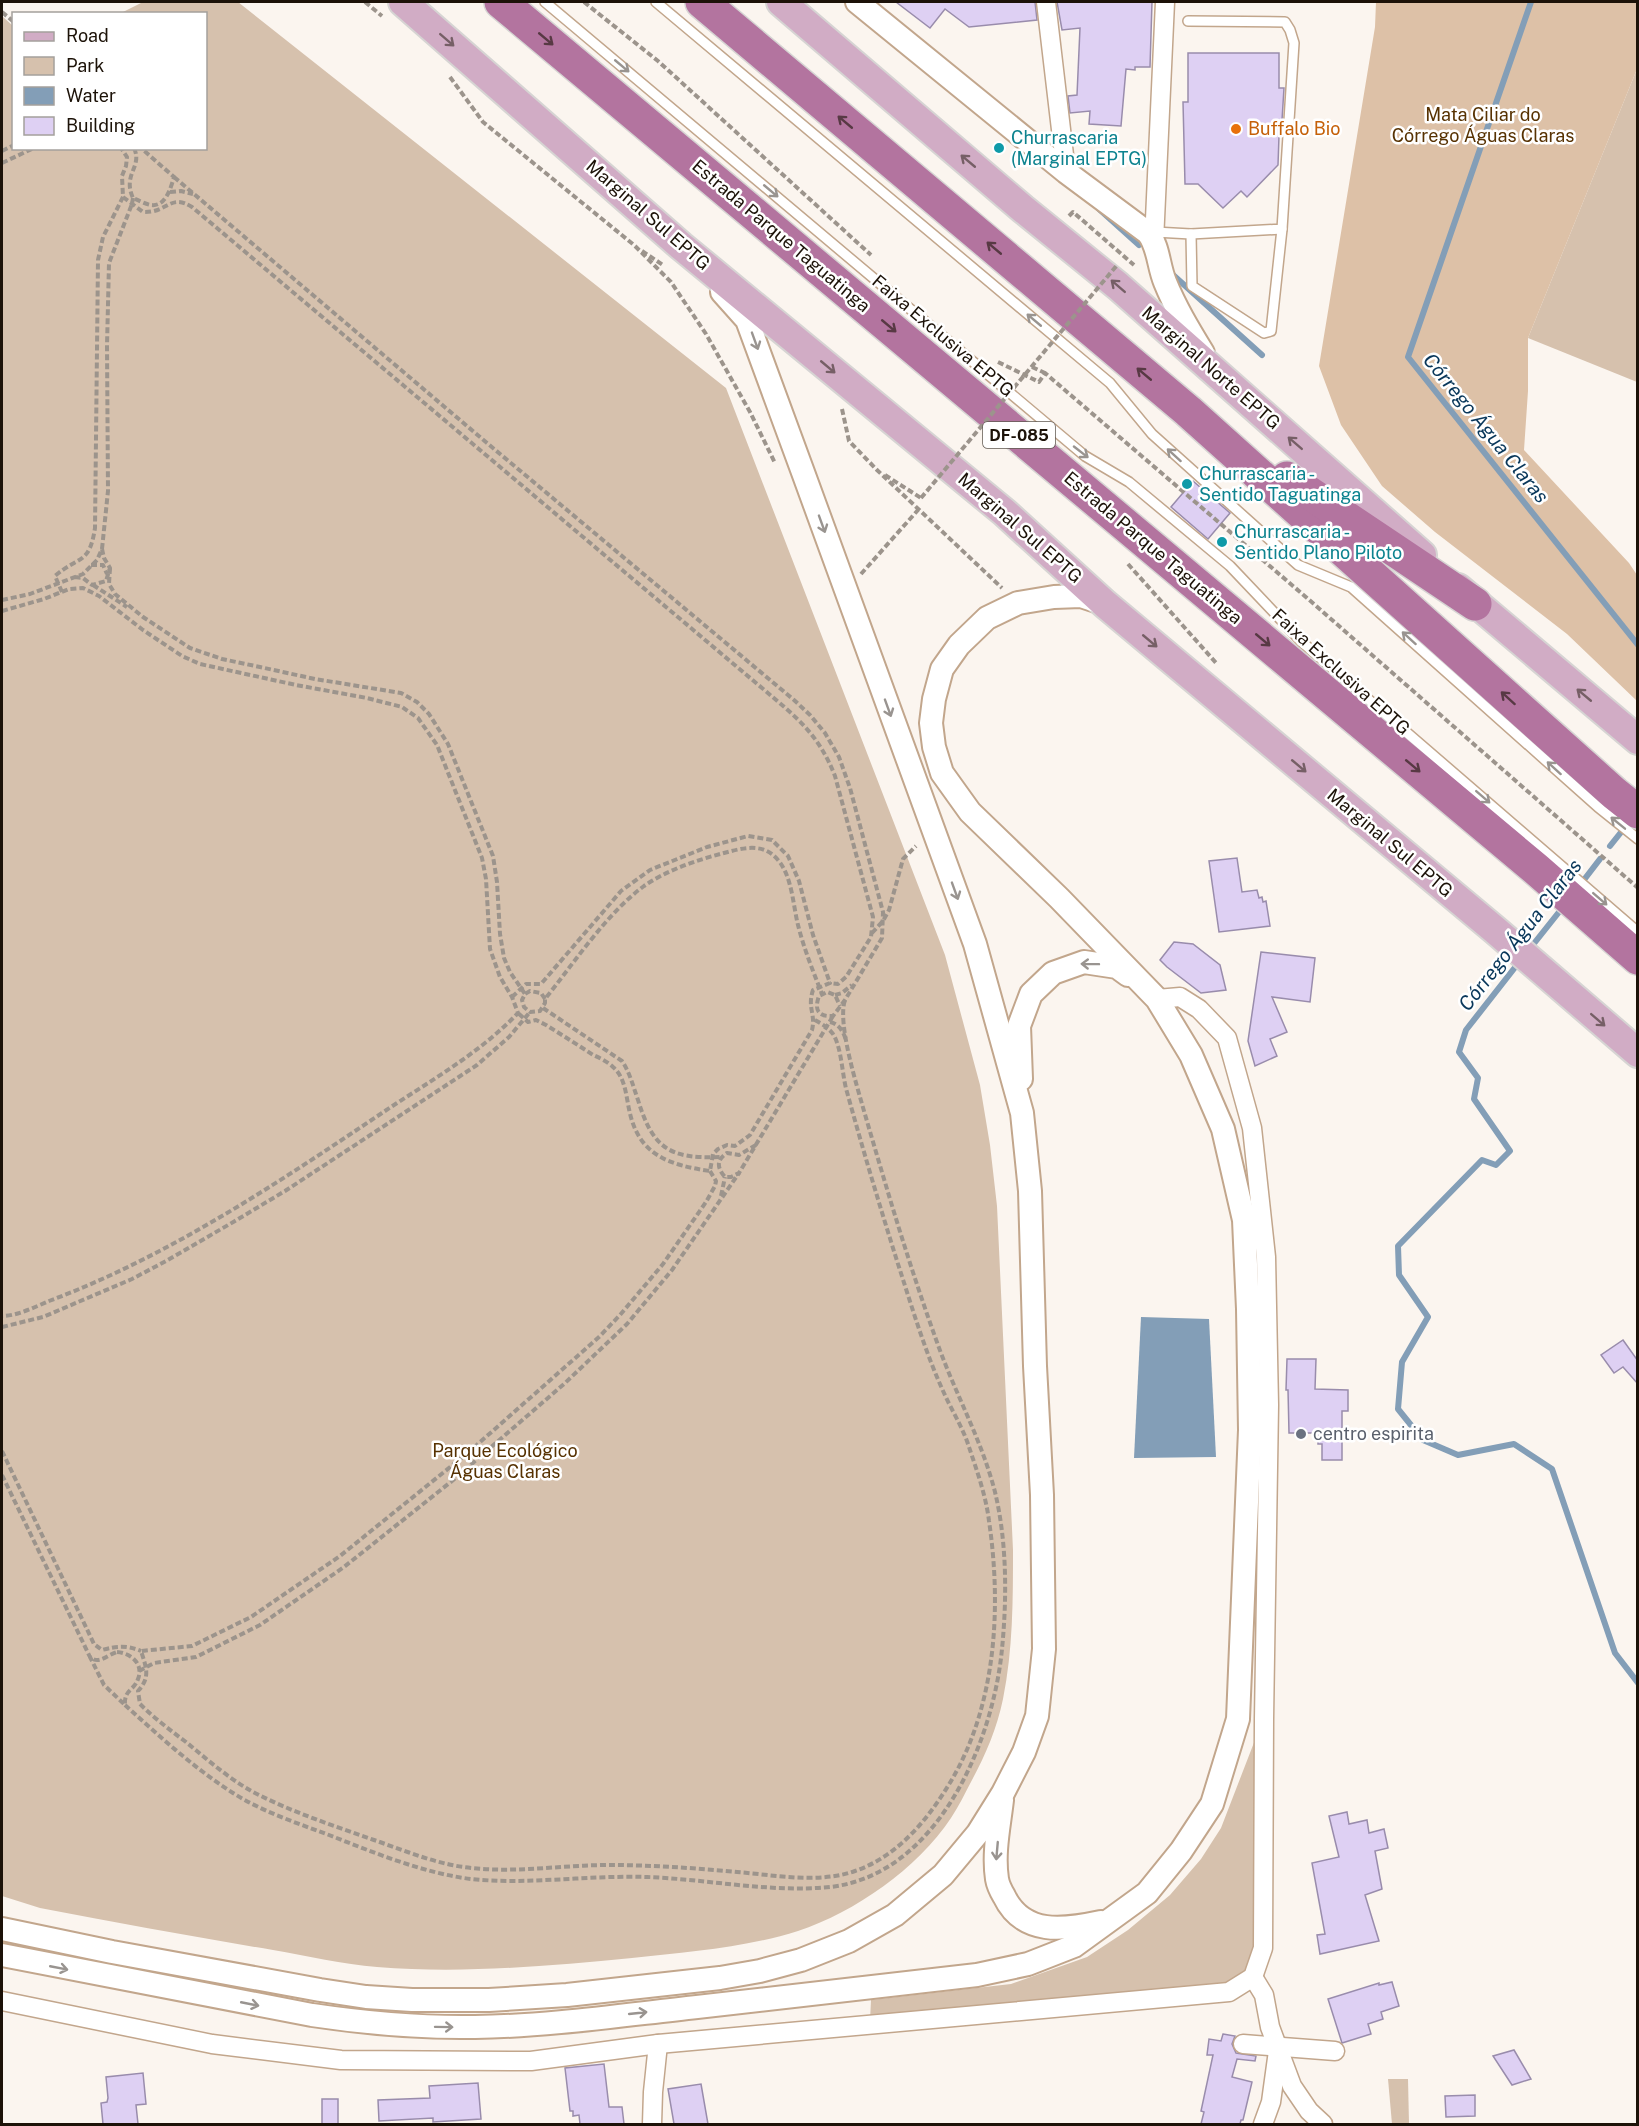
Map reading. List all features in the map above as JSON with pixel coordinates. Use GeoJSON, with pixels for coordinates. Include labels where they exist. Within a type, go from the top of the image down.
{"type":"FeatureCollection","features":[{"type":"Feature","properties":{"kind":"highway","name":"Estrada Parque Taguatinga"},"geometry":{"type":"LineString","coordinates":[[501,2],[1541,860],[1613,923],[1638,958]]}},
{"type":"Feature","properties":{"kind":"highway"},"geometry":{"type":"LineString","coordinates":[[702,2],[1188,411],[1616,804]]}},
{"type":"Feature","properties":{"kind":"highway"},"geometry":{"type":"LineString","coordinates":[[1188,411],[1475,604]]}},
{"type":"Feature","properties":{"kind":"main road","name":"Marginal Norte EPTG"},"geometry":{"type":"LineString","coordinates":[[781,2],[1023,209],[1118,275],[1215,374],[1475,604],[1633,736]]}},
{"type":"Feature","properties":{"kind":"main road","name":"Marginal Sul EPTG"},"geometry":{"type":"LineString","coordinates":[[397,12],[1004,512],[1105,604],[1495,930],[1638,1053]]}},
{"type":"Feature","properties":{"kind":"street"},"geometry":{"type":"LineString","coordinates":[[857,2],[1066,172],[1153,235]]}},
{"type":"Feature","properties":{"kind":"street"},"geometry":{"type":"LineString","coordinates":[[1046,2],[1066,172]]}},
{"type":"Feature","properties":{"kind":"street"},"geometry":{"type":"LineString","coordinates":[[1165,2],[1153,235],[1163,279],[1180,316],[1215,374]]}},
{"type":"Feature","properties":{"kind":"street"},"geometry":{"type":"LineString","coordinates":[[681,246],[747,320],[975,945],[1022,1113]]}},
{"type":"Feature","properties":{"kind":"street"},"geometry":{"type":"LineString","coordinates":[[2,1955],[363,2023],[475,2027],[536,2024],[976,1975],[1029,1964],[1074,1946],[1146,1893],[1180,1851],[1212,1804],[1238,1719],[1250,1430],[1244,1220],[1223,1129],[1191,1055],[1157,999],[1059,898],[970,812],[942,773],[934,747],[931,723],[934,699],[942,669],[958,645],[987,618],[1018,603],[1054,597],[1081,596],[1105,604]]}},
{"type":"Feature","properties":{"kind":"street"},"geometry":{"type":"LineString","coordinates":[[2,1929],[112,1952],[366,1997],[412,2000],[489,2000],[567,1995],[720,1978],[760,1971],[801,1960],[849,1941],[895,1915],[943,1875],[978,1833],[1003,1793],[1024,1752],[1037,1716],[1044,1649],[1042,1496],[1035,1366],[1030,1191],[1022,1113],[1019,1026],[1031,994],[1053,973],[1084,963],[1117,967],[1157,999],[1180,998],[1199,1009],[1227,1038],[1252,1128],[1266,1257],[1269,1405],[1263,1948],[1253,1977],[1229,1992],[658,2044],[531,2061],[341,2060],[212,2044],[2,2001]]}},
{"type":"Feature","properties":{"kind":"street"},"geometry":{"type":"LineString","coordinates":[[1003,1793],[996,1857],[997,1882],[1011,1910],[1035,1927],[1074,1928],[1111,1920]]}},
{"type":"Feature","properties":{"kind":"street"},"geometry":{"type":"LineString","coordinates":[[1253,1977],[1264,1995],[1270,2027],[1292,2086],[1309,2111],[1323,2124]]}},
{"type":"Feature","properties":{"kind":"street"},"geometry":{"type":"LineString","coordinates":[[652,2124],[658,2044]]}},
{"type":"Feature","properties":{"kind":"street"},"geometry":{"type":"LineString","coordinates":[[1243,2044],[1335,2051]]}},
{"type":"Feature","properties":{"kind":"street"},"geometry":{"type":"LineString","coordinates":[[1263,2124],[1271,2102],[1279,2047]]}},
{"type":"Feature","properties":{"kind":"lane","name":"Faixa Exclusiva EPTG"},"geometry":{"type":"LineString","coordinates":[[545,2],[1085,456],[1129,482],[1230,566],[1303,643],[1541,860]]}},
{"type":"Feature","properties":{"kind":"lane"},"geometry":{"type":"LineString","coordinates":[[656,2],[1110,383],[1152,434],[1298,565],[1351,587],[1616,804],[1638,839]]}},
{"type":"Feature","properties":{"kind":"lane"},"geometry":{"type":"LineString","coordinates":[[1188,21],[1285,22],[1294,43],[1282,229],[1271,331],[1264,333],[1192,286],[1191,234]]}},
{"type":"Feature","properties":{"kind":"lane"},"geometry":{"type":"LineString","coordinates":[[1153,235],[1282,229]]}},
{"type":"Feature","properties":{"kind":"lane"},"geometry":{"type":"LineString","coordinates":[[1613,923],[1638,932]]}},
{"type":"Feature","properties":{"kind":"path"},"geometry":{"type":"LineString","coordinates":[[364,2],[397,12]]}},
{"type":"Feature","properties":{"kind":"path"},"geometry":{"type":"LineString","coordinates":[[584,2],[658,61],[876,259]]}},
{"type":"Feature","properties":{"kind":"path"},"geometry":{"type":"LineString","coordinates":[[448,75],[483,122],[634,245],[671,282],[706,334],[776,464]]}},
{"type":"Feature","properties":{"kind":"path"},"geometry":{"type":"LineString","coordinates":[[2,163],[30,150]]}},
{"type":"Feature","properties":{"kind":"path"},"geometry":{"type":"LineString","coordinates":[[62,592],[56,576],[63,569],[88,555],[93,544],[97,488],[98,260],[103,237],[123,197],[122,176],[127,156],[122,150]]}},
{"type":"Feature","properties":{"kind":"path"},"geometry":{"type":"LineString","coordinates":[[135,150],[135,165],[128,188],[133,198],[132,204],[109,263],[108,491],[102,549],[110,568],[111,589],[143,616]]}},
{"type":"Feature","properties":{"kind":"path"},"geometry":{"type":"LineString","coordinates":[[139,1671],[154,1663],[196,1657],[260,1625],[344,1567],[511,1431],[627,1324],[672,1270],[739,1173],[882,939],[883,921],[880,896],[844,772],[825,733],[810,715],[143,150]]}},
{"type":"Feature","properties":{"kind":"path"},"geometry":{"type":"LineString","coordinates":[[133,198],[152,205],[159,204],[170,192],[174,177]]}},
{"type":"Feature","properties":{"kind":"path"},"geometry":{"type":"LineString","coordinates":[[170,192],[181,191],[194,194]]}},
{"type":"Feature","properties":{"kind":"path"},"geometry":{"type":"LineString","coordinates":[[123,197],[143,212],[161,210],[174,202],[183,201],[192,207],[811,731],[829,762],[839,789],[870,902],[873,917],[872,934]]}},
{"type":"Feature","properties":{"kind":"path"},"geometry":{"type":"LineString","coordinates":[[1018,603],[877,470],[921,498],[1032,367],[1118,275],[1134,265],[1153,235]]}},
{"type":"Feature","properties":{"kind":"path"},"geometry":{"type":"LineString","coordinates":[[990,358],[1039,382],[1045,373]]}},
{"type":"Feature","properties":{"kind":"path"},"geometry":{"type":"LineString","coordinates":[[1032,367],[1045,373],[1307,598],[1638,888]]}},
{"type":"Feature","properties":{"kind":"path"},"geometry":{"type":"LineString","coordinates":[[846,590],[918,510]]}},
{"type":"Feature","properties":{"kind":"path"},"geometry":{"type":"LineString","coordinates":[[2,600],[30,594],[83,574],[97,560],[102,549]]}},
{"type":"Feature","properties":{"kind":"path"},"geometry":{"type":"LineString","coordinates":[[1128,563],[1222,669]]}},
{"type":"Feature","properties":{"kind":"path"},"geometry":{"type":"LineString","coordinates":[[91,565],[103,565],[107,570],[108,578]]}},
{"type":"Feature","properties":{"kind":"path"},"geometry":{"type":"LineString","coordinates":[[92,585],[101,584],[108,578],[110,568]]}},
{"type":"Feature","properties":{"kind":"path"},"geometry":{"type":"LineString","coordinates":[[75,577],[83,578],[190,648],[222,659],[315,679],[401,693],[417,702],[429,714],[444,736],[483,827],[493,856],[504,958],[510,972],[525,993]]}},
{"type":"Feature","properties":{"kind":"path"},"geometry":{"type":"LineString","coordinates":[[2,611],[78,587],[92,591],[143,630],[182,656],[200,664],[367,698],[402,707],[418,718],[437,745],[482,858],[486,879],[490,949],[500,977],[518,1013],[528,1022],[536,1020],[546,1025],[613,1067],[622,1079],[637,1131],[655,1154],[666,1162],[710,1171]]}},
{"type":"Feature","properties":{"kind":"path"},"geometry":{"type":"LineString","coordinates":[[512,997],[526,984],[541,984],[621,891],[650,870],[707,847],[748,836],[772,840],[788,856],[799,881],[813,935],[830,983]]}},
{"type":"Feature","properties":{"kind":"path"},"geometry":{"type":"LineString","coordinates":[[914,839],[921,857]]}},
{"type":"Feature","properties":{"kind":"path"},"geometry":{"type":"LineString","coordinates":[[2,1451],[94,1644],[102,1650],[117,1646],[128,1646],[141,1651],[192,1646],[251,1617],[340,1556],[470,1451],[599,1337],[627,1306],[663,1264],[706,1202],[715,1186],[716,1181],[710,1171],[712,1158],[718,1149],[727,1145],[735,1146],[750,1135],[812,1030],[813,1019],[809,1002],[813,990],[830,983],[838,984],[846,977],[889,910],[903,859],[916,846]]}},
{"type":"Feature","properties":{"kind":"path"},"geometry":{"type":"LineString","coordinates":[[525,993],[522,1000],[524,1007],[536,1013],[543,1008],[545,999],[614,914],[643,887],[675,870],[745,847],[759,848],[769,852],[779,861],[785,873],[804,943],[822,994]]}},
{"type":"Feature","properties":{"kind":"path"},"geometry":{"type":"LineString","coordinates":[[833,1017],[824,1017],[819,1013],[816,1004],[819,996],[827,992],[835,995],[842,993],[856,981]]}},
{"type":"Feature","properties":{"kind":"path"},"geometry":{"type":"LineString","coordinates":[[525,993],[535,991],[545,999]]}},
{"type":"Feature","properties":{"kind":"path"},"geometry":{"type":"LineString","coordinates":[[835,995],[840,1006]]}},
{"type":"Feature","properties":{"kind":"path"},"geometry":{"type":"LineString","coordinates":[[2,1475],[104,1685],[124,1705],[236,1796],[272,1813],[362,1848],[453,1876],[486,1880],[649,1877],[799,1889],[834,1886],[866,1878],[896,1862],[916,1845],[937,1821],[961,1783],[976,1756],[992,1709],[1003,1647],[1005,1594],[1003,1542],[1000,1516],[977,1435],[950,1377],[912,1270],[859,1091],[842,1009],[845,1000]]}},
{"type":"Feature","properties":{"kind":"path"},"geometry":{"type":"LineString","coordinates":[[543,1008],[622,1061],[628,1070],[641,1112],[652,1134],[669,1150],[684,1155],[712,1158],[727,1153],[739,1155],[756,1145]]}},
{"type":"Feature","properties":{"kind":"path"},"geometry":{"type":"LineString","coordinates":[[2,1327],[43,1317],[114,1287],[166,1261],[285,1191],[477,1065],[510,1037],[530,1012]]}},
{"type":"Feature","properties":{"kind":"path"},"geometry":{"type":"LineString","coordinates":[[2,1316],[24,1311],[137,1264],[215,1220],[306,1164],[468,1055],[500,1032],[518,1013]]}},
{"type":"Feature","properties":{"kind":"path"},"geometry":{"type":"LineString","coordinates":[[141,1651],[146,1667],[146,1679],[138,1691],[140,1704],[236,1782],[269,1800],[353,1832],[455,1866],[510,1869],[642,1865],[798,1877],[826,1877],[854,1872],[897,1848],[928,1816],[942,1796],[966,1754],[980,1715],[991,1663],[992,1548],[989,1519],[968,1443],[944,1394],[928,1354],[900,1269],[858,1134],[836,1040],[827,1028],[813,1019]]}},
{"type":"Feature","properties":{"kind":"path"},"geometry":{"type":"LineString","coordinates":[[830,1022],[840,1028],[850,1052]]}},
{"type":"Feature","properties":{"kind":"path"},"geometry":{"type":"LineString","coordinates":[[717,1205],[725,1184],[725,1177],[718,1165],[720,1157]]}},
{"type":"Feature","properties":{"kind":"path"},"geometry":{"type":"LineString","coordinates":[[725,1177],[739,1173]]}},
{"type":"Feature","properties":{"kind":"path"},"geometry":{"type":"LineString","coordinates":[[90,1657],[96,1661],[113,1653],[125,1653],[136,1661],[139,1671],[138,1680],[125,1695],[124,1705]]}},
{"type":"Feature","properties":{"kind":"green space","name":"Parque Ecológico Águas Claras"},"geometry":{"type":"Polygon","coordinates":[[[143,2],[238,2],[726,388],[945,955],[980,1085],[997,1206],[1013,1550],[1009,1662],[998,1720],[986,1751],[957,1809],[937,1837],[903,1871],[883,1886],[841,1912],[798,1931],[736,1945],[632,1958],[505,1968],[409,1969],[351,1964],[156,1930],[40,1908],[2,1896],[2,16],[12,25],[12,150],[207,150],[207,12],[123,12],[143,2]]]}},
{"type":"Feature","properties":{"kind":"green space","name":"Mata Ciliar do Córrego Águas Claras"},"geometry":{"type":"Polygon","coordinates":[[[1376,2],[1637,2],[1637,69],[1528,338],[1528,391],[1524,450],[1629,563],[1637,575],[1637,701],[1567,634],[1435,532],[1382,486],[1341,425],[1319,366],[1375,27],[1376,2]]]}},
{"type":"Feature","properties":{"kind":"green space"},"geometry":{"type":"Polygon","coordinates":[[[1637,69],[1637,382],[1528,338],[1637,69]]]}},
{"type":"Feature","properties":{"kind":"green space"},"geometry":{"type":"Polygon","coordinates":[[[1260,1727],[1260,1948],[1248,1974],[1229,1987],[870,2021],[871,2000],[1011,1984],[1087,1957],[1128,1930],[1170,1895],[1201,1859],[1221,1828],[1260,1727]]]}},
{"type":"Feature","properties":{"kind":"green space"},"geometry":{"type":"Polygon","coordinates":[[[1388,2079],[1408,2079],[1409,2124],[1392,2124],[1388,2079]]]}},
{"type":"Feature","properties":{"kind":"water"},"geometry":{"type":"Polygon","coordinates":[[[1141,1317],[1209,1319],[1216,1457],[1134,1458],[1141,1317]]]}},
{"type":"Feature","properties":{"kind":"building"},"geometry":{"type":"Polygon","coordinates":[[[896,2],[1035,2],[1037,20],[969,27],[945,9],[930,28],[896,2]]]}},
{"type":"Feature","properties":{"kind":"building"},"geometry":{"type":"Polygon","coordinates":[[[1057,2],[1152,2],[1150,67],[1126,69],[1121,126],[1089,124],[1090,111],[1070,113],[1068,96],[1077,95],[1080,28],[1062,30],[1057,2]]]}},
{"type":"Feature","properties":{"kind":"building","name":"Buffalo Bio"},"geometry":{"type":"Polygon","coordinates":[[[1188,53],[1279,53],[1279,88],[1284,88],[1278,165],[1247,197],[1241,191],[1223,208],[1198,184],[1185,184],[1183,102],[1188,102],[1188,53]]]}},
{"type":"Feature","properties":{"kind":"building"},"geometry":{"type":"Polygon","coordinates":[[[1193,481],[1230,513],[1208,539],[1171,507],[1193,481]]]}},
{"type":"Feature","properties":{"kind":"building"},"geometry":{"type":"Polygon","coordinates":[[[1237,858],[1242,892],[1257,890],[1259,898],[1262,897],[1263,902],[1266,901],[1270,926],[1219,932],[1209,861],[1237,858]]]}},
{"type":"Feature","properties":{"kind":"building"},"geometry":{"type":"Polygon","coordinates":[[[1174,942],[1193,944],[1220,965],[1226,990],[1201,993],[1167,967],[1160,960],[1174,942]]]}},
{"type":"Feature","properties":{"kind":"building"},"geometry":{"type":"Polygon","coordinates":[[[1261,952],[1315,958],[1310,1002],[1272,997],[1287,1032],[1270,1039],[1277,1056],[1255,1066],[1248,1041],[1261,952]]]}},
{"type":"Feature","properties":{"kind":"building"},"geometry":{"type":"Polygon","coordinates":[[[1623,1340],[1638,1361],[1638,1384],[1623,1367],[1614,1373],[1601,1355],[1623,1340]]]}},
{"type":"Feature","properties":{"kind":"building"},"geometry":{"type":"Polygon","coordinates":[[[1287,1359],[1316,1359],[1315,1389],[1348,1390],[1348,1411],[1342,1411],[1342,1460],[1322,1460],[1322,1444],[1318,1444],[1318,1433],[1289,1433],[1288,1390],[1286,1390],[1287,1359]]]}},
{"type":"Feature","properties":{"kind":"building"},"geometry":{"type":"Polygon","coordinates":[[[1347,1812],[1349,1824],[1367,1820],[1369,1833],[1384,1829],[1388,1848],[1375,1851],[1382,1889],[1365,1895],[1379,1941],[1320,1954],[1317,1935],[1325,1934],[1312,1863],[1339,1857],[1329,1816],[1347,1812]]]}},
{"type":"Feature","properties":{"kind":"building"},"geometry":{"type":"Polygon","coordinates":[[[1392,1982],[1399,2006],[1381,2012],[1383,2019],[1368,2024],[1371,2034],[1342,2043],[1328,1999],[1379,1983],[1379,1985],[1392,1982]]]}},
{"type":"Feature","properties":{"kind":"building"},"geometry":{"type":"Polygon","coordinates":[[[1223,2034],[1235,2036],[1232,2044],[1236,2053],[1256,2056],[1255,2061],[1237,2059],[1232,2077],[1252,2082],[1243,2120],[1240,2124],[1201,2124],[1204,2112],[1201,2111],[1213,2055],[1207,2055],[1209,2039],[1221,2041],[1223,2034]]]}},
{"type":"Feature","properties":{"kind":"building"},"geometry":{"type":"Polygon","coordinates":[[[1514,2050],[1531,2079],[1512,2085],[1493,2056],[1514,2050]]]}},
{"type":"Feature","properties":{"kind":"building"},"geometry":{"type":"Polygon","coordinates":[[[604,2064],[609,2107],[622,2107],[624,2124],[580,2124],[579,2115],[573,2116],[573,2111],[570,2111],[565,2068],[604,2064]]]}},
{"type":"Feature","properties":{"kind":"building"},"geometry":{"type":"Polygon","coordinates":[[[143,2073],[146,2104],[136,2105],[138,2124],[103,2124],[101,2103],[107,2102],[108,2098],[106,2077],[143,2073]]]}},
{"type":"Feature","properties":{"kind":"building"},"geometry":{"type":"Polygon","coordinates":[[[478,2083],[481,2119],[433,2122],[433,2118],[379,2121],[378,2100],[430,2098],[429,2086],[478,2083]]]}},
{"type":"Feature","properties":{"kind":"building"},"geometry":{"type":"Polygon","coordinates":[[[701,2084],[708,2124],[674,2124],[668,2089],[701,2084]]]}},
{"type":"Feature","properties":{"kind":"building"},"geometry":{"type":"Polygon","coordinates":[[[1475,2095],[1475,2116],[1446,2117],[1445,2096],[1475,2095]]]}},
{"type":"Feature","properties":{"kind":"building"},"geometry":{"type":"Polygon","coordinates":[[[322,2099],[338,2099],[338,2124],[322,2124],[322,2099]]]}},
{"type":"Feature","properties":{"kind":"waterway","name":"Córrego Água Claras"},"geometry":{"type":"LineString","coordinates":[[1531,2],[1408,357],[1638,645]]}},
{"type":"Feature","properties":{"kind":"waterway"},"geometry":{"type":"LineString","coordinates":[[1099,209],[1139,245]]}},
{"type":"Feature","properties":{"kind":"waterway"},"geometry":{"type":"LineString","coordinates":[[1172,274],[1262,355]]}},
{"type":"Feature","properties":{"kind":"waterway","name":"Córrego Água Claras"},"geometry":{"type":"LineString","coordinates":[[1610,846],[1626,826]]}},
{"type":"Feature","properties":{"kind":"waterway","name":"Córrego Água Claras"},"geometry":{"type":"LineString","coordinates":[[1580,885],[1600,859]]}},
{"type":"Feature","properties":{"kind":"waterway","name":"Córrego Água Claras"},"geometry":{"type":"LineString","coordinates":[[1528,951],[1563,907]]}},
{"type":"Feature","properties":{"kind":"waterway"},"geometry":{"type":"LineString","coordinates":[[1520,961],[1466,1030],[1459,1052],[1478,1078],[1474,1099],[1510,1151],[1496,1165],[1482,1160],[1398,1246],[1399,1275],[1428,1317],[1402,1362],[1398,1409],[1423,1440],[1458,1455],[1514,1444],[1552,1469],[1615,1653],[1638,1683]]}},
{"type":"Feature","properties":{"kind":"place","name":"Buffalo Bio"},"geometry":{"type":"Point","coordinates":[1236,129]}},
{"type":"Feature","properties":{"kind":"place","name":"Churrascaria (Marginal EPTG)"},"geometry":{"type":"Point","coordinates":[999,148]}},
{"type":"Feature","properties":{"kind":"place","name":"Churrascaria - Sentido Taguatinga"},"geometry":{"type":"Point","coordinates":[1187,484]}},
{"type":"Feature","properties":{"kind":"place","name":"Churrascaria - Sentido Plano Piloto"},"geometry":{"type":"Point","coordinates":[1222,542]}},
{"type":"Feature","properties":{"kind":"place","name":"centro espirita"},"geometry":{"type":"Point","coordinates":[1301,1434]}}]}
